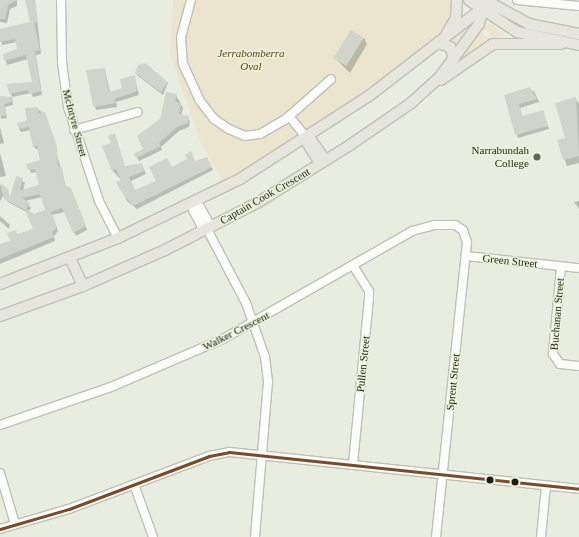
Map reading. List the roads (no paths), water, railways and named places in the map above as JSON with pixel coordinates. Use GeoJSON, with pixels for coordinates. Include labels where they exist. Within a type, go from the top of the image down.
{"type":"FeatureCollection","features":[{"type":"Feature","properties":{"kind":"main road"},"geometry":{"type":"LineString","coordinates":[[438,43],[455,20],[457,0]]}},
{"type":"Feature","properties":{"kind":"main road"},"geometry":{"type":"LineString","coordinates":[[469,0],[482,11],[505,26],[561,44]]}},
{"type":"Feature","properties":{"kind":"main road"},"geometry":{"type":"LineString","coordinates":[[478,0],[482,11]]}},
{"type":"Feature","properties":{"kind":"main road"},"geometry":{"type":"LineString","coordinates":[[485,0],[508,14],[539,27],[579,34]]}},
{"type":"Feature","properties":{"kind":"main road"},"geometry":{"type":"LineString","coordinates":[[0,284],[68,259],[118,238],[193,203],[307,138],[482,11],[497,8]]}},
{"type":"Feature","properties":{"kind":"main road","name":"Captain Cook Crescent"},"geometry":{"type":"LineString","coordinates":[[0,316],[79,287],[207,229],[323,162],[411,103],[454,58],[480,24],[482,11]]}},
{"type":"Feature","properties":{"kind":"main road"},"geometry":{"type":"LineString","coordinates":[[438,43],[450,47],[454,58]]}},
{"type":"Feature","properties":{"kind":"main road"},"geometry":{"type":"LineString","coordinates":[[411,103],[493,44],[561,44],[579,46]]}},
{"type":"Feature","properties":{"kind":"main road"},"geometry":{"type":"LineString","coordinates":[[307,138],[323,162]]}},
{"type":"Feature","properties":{"kind":"main road"},"geometry":{"type":"LineString","coordinates":[[68,259],[79,287]]}},
{"type":"Feature","properties":{"kind":"street","name":"McIntyre Street"},"geometry":{"type":"LineString","coordinates":[[61,0],[62,62],[74,130],[99,201],[118,238]]}},
{"type":"Feature","properties":{"kind":"street"},"geometry":{"type":"LineString","coordinates":[[191,0],[179,50],[200,102],[214,119],[245,136],[260,134],[289,116],[331,79]]}},
{"type":"Feature","properties":{"kind":"street"},"geometry":{"type":"LineString","coordinates":[[517,0],[579,6]]}},
{"type":"Feature","properties":{"kind":"street"},"geometry":{"type":"LineString","coordinates":[[74,130],[138,112]]}},
{"type":"Feature","properties":{"kind":"street"},"geometry":{"type":"LineString","coordinates":[[289,116],[307,138]]}},
{"type":"Feature","properties":{"kind":"street"},"geometry":{"type":"LineString","coordinates":[[193,203],[202,227],[207,229],[254,322],[268,382],[255,537]]}},
{"type":"Feature","properties":{"kind":"street","name":"Walker Crescent"},"geometry":{"type":"LineString","coordinates":[[0,425],[151,371],[254,322],[354,267],[416,229],[442,224],[461,228]]}},
{"type":"Feature","properties":{"kind":"street","name":"Sprent Street"},"geometry":{"type":"LineString","coordinates":[[436,537],[466,256],[467,240],[461,228]]}},
{"type":"Feature","properties":{"kind":"street","name":"Green Street"},"geometry":{"type":"LineString","coordinates":[[466,256],[579,268]]}},
{"type":"Feature","properties":{"kind":"street","name":"Pullen Street"},"geometry":{"type":"LineString","coordinates":[[353,464],[369,299],[369,292],[354,267]]}},
{"type":"Feature","properties":{"kind":"street","name":"Buchanan Street"},"geometry":{"type":"LineString","coordinates":[[561,267],[553,354],[560,364],[579,366]]}},
{"type":"Feature","properties":{"kind":"street"},"geometry":{"type":"LineString","coordinates":[[0,528],[135,487],[209,456],[229,452],[262,457],[353,464],[579,489]]}},
{"type":"Feature","properties":{"kind":"street"},"geometry":{"type":"LineString","coordinates":[[0,473],[15,524]]}},
{"type":"Feature","properties":{"kind":"street"},"geometry":{"type":"LineString","coordinates":[[541,537],[546,486]]}},
{"type":"Feature","properties":{"kind":"street"},"geometry":{"type":"LineString","coordinates":[[135,487],[153,537]]}},
{"type":"Feature","properties":{"kind":"place","name":"Narrabundah College"},"geometry":{"type":"Point","coordinates":[537,157]}},
{"type":"Feature","properties":{"kind":"park label","name":"Jerrabomberra Oval"},"geometry":{"type":"Point","coordinates":[251,60]}}]}
